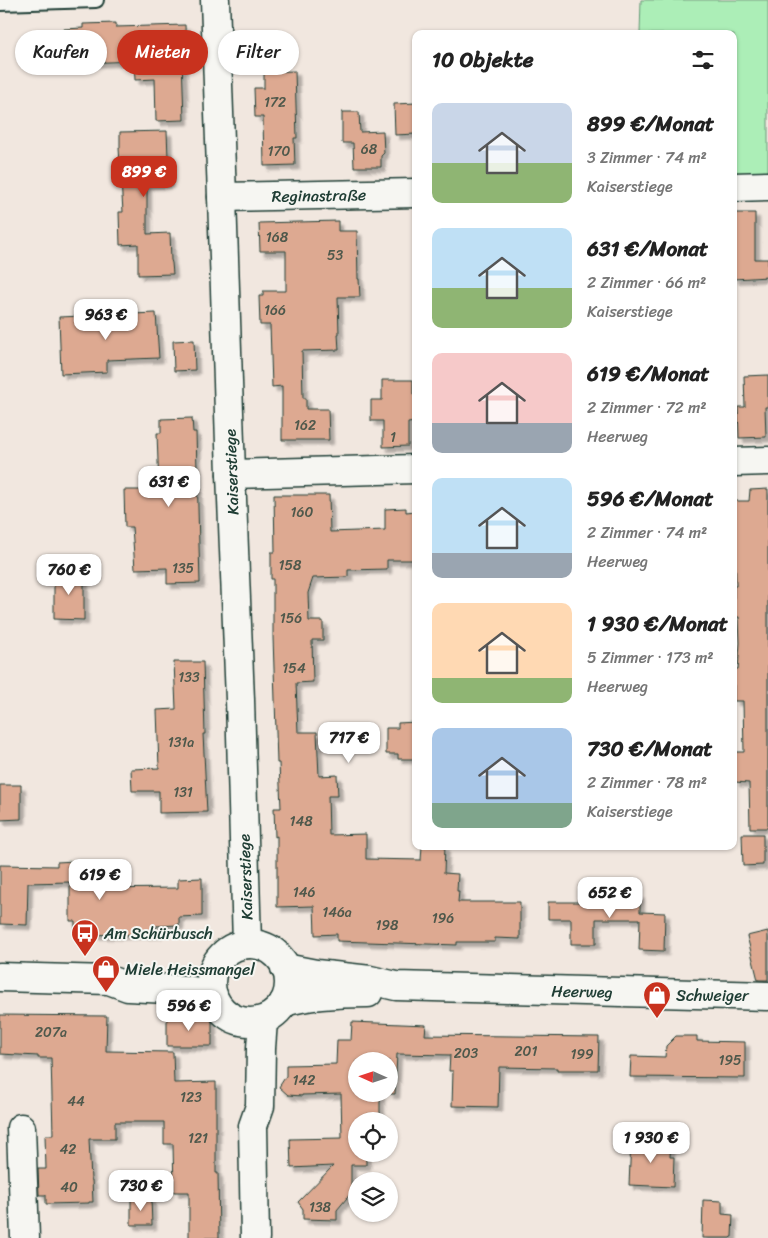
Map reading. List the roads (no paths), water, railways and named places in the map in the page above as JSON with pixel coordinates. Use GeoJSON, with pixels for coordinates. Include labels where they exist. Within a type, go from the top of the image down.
{"type":"FeatureCollection","features":[{"type":"Feature","properties":{"kind":"street","name":"Kaiserstiege"},"geometry":{"type":"LineString","coordinates":[[215,0],[247,944]]}},
{"type":"Feature","properties":{"kind":"street"},"geometry":{"type":"LineString","coordinates":[[737,187],[768,186]]}},
{"type":"Feature","properties":{"kind":"street","name":"Reginastraße"},"geometry":{"type":"LineString","coordinates":[[222,197],[412,193]]}},
{"type":"Feature","properties":{"kind":"street"},"geometry":{"type":"LineString","coordinates":[[737,462],[768,461]]}},
{"type":"Feature","properties":{"kind":"street"},"geometry":{"type":"LineString","coordinates":[[230,474],[412,470]]}},
{"type":"Feature","properties":{"kind":"street"},"geometry":{"type":"LineString","coordinates":[[247,944],[262,946],[276,954],[285,968],[288,980],[288,994],[274,1014],[252,1021],[230,1017],[222,1011],[213,995],[211,981],[218,960],[226,952],[247,944]]}},
{"type":"Feature","properties":{"kind":"street"},"geometry":{"type":"LineString","coordinates":[[109,980],[129,973],[187,971],[215,966]]}},
{"type":"Feature","properties":{"kind":"street","name":"Heerweg"},"geometry":{"type":"LineString","coordinates":[[285,968],[316,974],[370,980],[396,986],[768,996]]}},
{"type":"Feature","properties":{"kind":"street"},"geometry":{"type":"LineString","coordinates":[[0,978],[109,980],[128,987],[187,990],[213,995]]}},
{"type":"Feature","properties":{"kind":"street","name":"Heerweg"},"geometry":{"type":"LineString","coordinates":[[284,1002],[317,995],[368,993],[396,986]]}},
{"type":"Feature","properties":{"kind":"street"},"geometry":{"type":"LineString","coordinates":[[252,1021],[245,1079],[246,1107],[254,1126],[255,1238]]}},
{"type":"Feature","properties":{"kind":"street"},"geometry":{"type":"LineString","coordinates":[[21,1128],[25,1238]]}},
{"type":"Feature","properties":{"kind":"lane"},"geometry":{"type":"LineString","coordinates":[[0,3],[96,0]]}},
{"type":"Feature","properties":{"kind":"place","name":"Am Schürbusch"},"geometry":{"type":"Point","coordinates":[85,957]}},
{"type":"Feature","properties":{"kind":"place","name":"Miele Heissmangel"},"geometry":{"type":"Point","coordinates":[106,993]}},
{"type":"Feature","properties":{"kind":"place","name":"Schweiger"},"geometry":{"type":"Point","coordinates":[657,1019]}}]}
